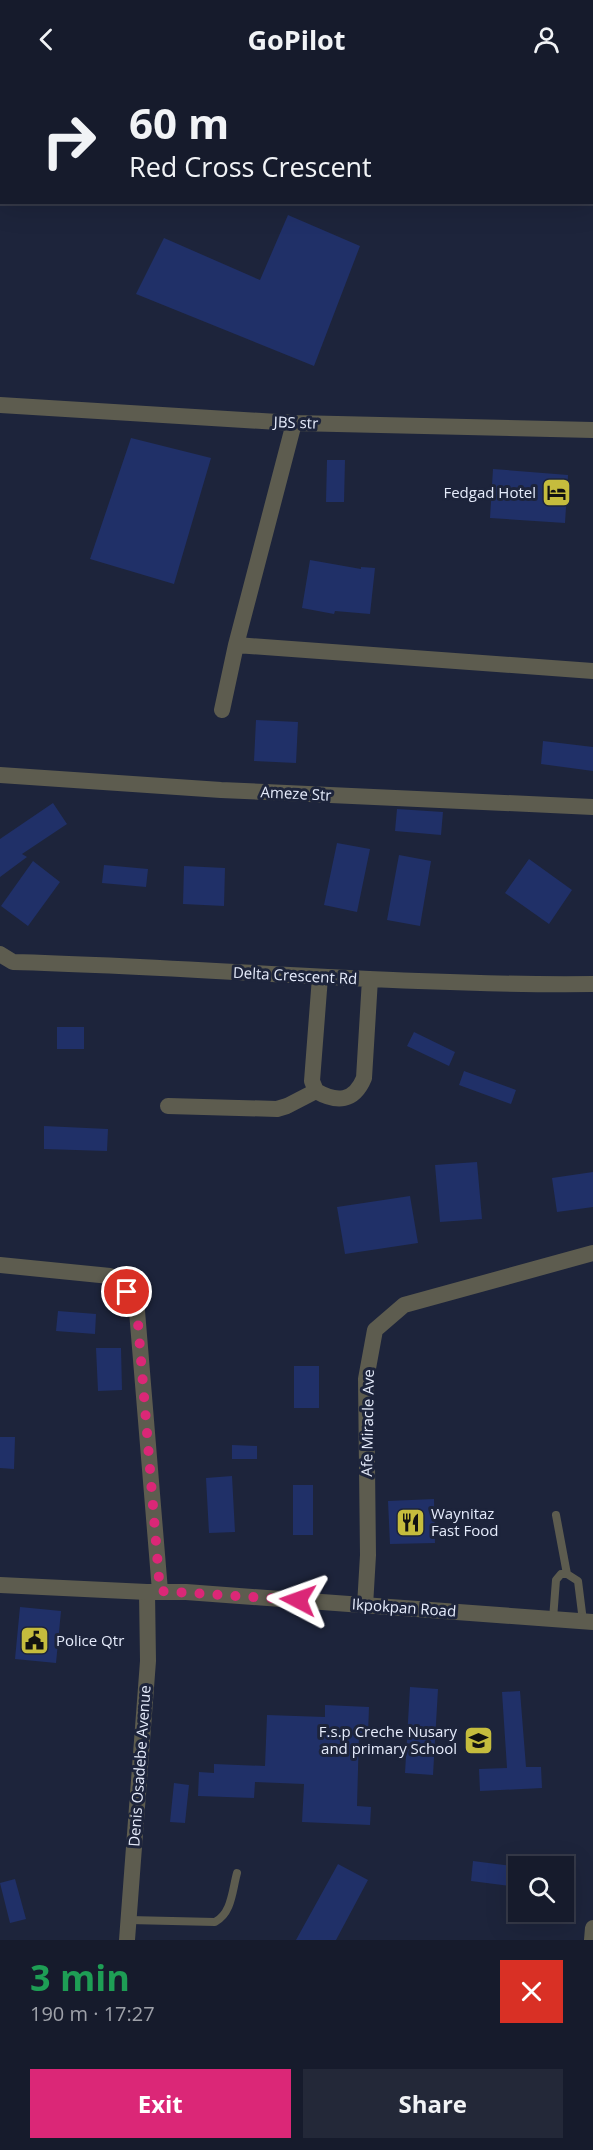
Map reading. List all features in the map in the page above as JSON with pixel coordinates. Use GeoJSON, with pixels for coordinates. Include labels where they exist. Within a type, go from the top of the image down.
{"type":"FeatureCollection","features":[{"type":"Feature","properties":{"kind":"street","name":"JBS str"},"geometry":{"type":"LineString","coordinates":[[0,405],[294,423],[593,430]]}},
{"type":"Feature","properties":{"kind":"street"},"geometry":{"type":"LineString","coordinates":[[222,710],[236,645],[294,423]]}},
{"type":"Feature","properties":{"kind":"street"},"geometry":{"type":"LineString","coordinates":[[236,645],[593,671]]}},
{"type":"Feature","properties":{"kind":"street","name":"Ameze Str"},"geometry":{"type":"LineString","coordinates":[[0,775],[220,790],[593,807]]}},
{"type":"Feature","properties":{"kind":"street","name":"Delta Crescent Rd"},"geometry":{"type":"LineString","coordinates":[[0,954],[12,962],[527,985],[593,984]]}},
{"type":"Feature","properties":{"kind":"street"},"geometry":{"type":"LineString","coordinates":[[314,1086],[320,977]]}},
{"type":"Feature","properties":{"kind":"street"},"geometry":{"type":"LineString","coordinates":[[314,1086],[326,1097],[335,1098],[354,1095],[360,1089],[364,1078],[370,979]]}},
{"type":"Feature","properties":{"kind":"street"},"geometry":{"type":"LineString","coordinates":[[168,1106],[276,1109],[287,1106],[314,1086]]}},
{"type":"Feature","properties":{"kind":"street","name":"Afe Miracle Ave"},"geometry":{"type":"LineString","coordinates":[[365,1606],[368,1555],[366,1379],[375,1330],[404,1305],[593,1253]]}},
{"type":"Feature","properties":{"kind":"street","name":"Denis Osadebe Avenue"},"geometry":{"type":"LineString","coordinates":[[0,1265],[110,1276],[127,1292],[137,1311],[154,1592],[127,1940]]}},
{"type":"Feature","properties":{"kind":"street","name":"Ikpokpan Road"},"geometry":{"type":"LineString","coordinates":[[0,1585],[154,1592],[588,1622]]}},
{"type":"Feature","properties":{"kind":"street"},"geometry":{"type":"LineString","coordinates":[[592,1940],[593,1928]]}},
{"type":"Feature","properties":{"kind":"lane"},"geometry":{"type":"LineString","coordinates":[[556,1515],[567,1574]]}},
{"type":"Feature","properties":{"kind":"lane"},"geometry":{"type":"LineString","coordinates":[[553,1619],[556,1580],[561,1574],[567,1574],[578,1581],[588,1622]]}},
{"type":"Feature","properties":{"kind":"lane"},"geometry":{"type":"LineString","coordinates":[[129,1920],[215,1922],[223,1918],[227,1912],[237,1873]]}},
{"type":"Feature","properties":{"kind":"building"},"geometry":{"type":"Polygon","coordinates":[[[288,215],[360,246],[314,366],[136,294],[164,238],[260,280],[288,215]]]}},
{"type":"Feature","properties":{"kind":"building"},"geometry":{"type":"Polygon","coordinates":[[[131,438],[211,458],[174,584],[90,559],[131,438]]]}},
{"type":"Feature","properties":{"kind":"building"},"geometry":{"type":"Polygon","coordinates":[[[327,460],[345,460],[344,502],[326,502],[327,460]]]}},
{"type":"Feature","properties":{"kind":"building"},"geometry":{"type":"Polygon","coordinates":[[[493,469],[568,475],[565,523],[490,518],[493,469]]]}},
{"type":"Feature","properties":{"kind":"building"},"geometry":{"type":"Polygon","coordinates":[[[310,560],[361,569],[361,567],[375,568],[370,614],[335,611],[334,614],[302,608],[310,560]]]}},
{"type":"Feature","properties":{"kind":"building"},"geometry":{"type":"Polygon","coordinates":[[[256,720],[298,722],[296,763],[254,761],[256,720]]]}},
{"type":"Feature","properties":{"kind":"building"},"geometry":{"type":"Polygon","coordinates":[[[543,741],[593,747],[593,771],[541,764],[543,741]]]}},
{"type":"Feature","properties":{"kind":"building"},"geometry":{"type":"Polygon","coordinates":[[[53,803],[67,824],[22,854],[27,857],[0,877],[0,839],[53,803]]]}},
{"type":"Feature","properties":{"kind":"building"},"geometry":{"type":"Polygon","coordinates":[[[397,809],[443,812],[441,835],[395,831],[397,809]]]}},
{"type":"Feature","properties":{"kind":"building"},"geometry":{"type":"Polygon","coordinates":[[[337,843],[370,849],[357,912],[324,905],[337,843]]]}},
{"type":"Feature","properties":{"kind":"building"},"geometry":{"type":"Polygon","coordinates":[[[399,855],[431,861],[420,926],[387,920],[399,855]]]}},
{"type":"Feature","properties":{"kind":"building"},"geometry":{"type":"Polygon","coordinates":[[[529,859],[572,890],[549,924],[505,893],[529,859]]]}},
{"type":"Feature","properties":{"kind":"building"},"geometry":{"type":"Polygon","coordinates":[[[33,861],[60,882],[28,926],[1,906],[33,861]]]}},
{"type":"Feature","properties":{"kind":"building"},"geometry":{"type":"Polygon","coordinates":[[[104,865],[148,869],[146,887],[102,883],[104,865]]]}},
{"type":"Feature","properties":{"kind":"building"},"geometry":{"type":"Polygon","coordinates":[[[184,866],[225,868],[224,906],[183,904],[184,866]]]}},
{"type":"Feature","properties":{"kind":"building"},"geometry":{"type":"Polygon","coordinates":[[[57,1027],[84,1027],[84,1049],[57,1049],[57,1027]]]}},
{"type":"Feature","properties":{"kind":"building"},"geometry":{"type":"Polygon","coordinates":[[[414,1032],[455,1052],[449,1066],[407,1046],[414,1032]]]}},
{"type":"Feature","properties":{"kind":"building"},"geometry":{"type":"Polygon","coordinates":[[[464,1071],[516,1090],[511,1104],[459,1085],[464,1071]]]}},
{"type":"Feature","properties":{"kind":"building"},"geometry":{"type":"Polygon","coordinates":[[[44,1126],[108,1129],[107,1151],[44,1149],[44,1126]]]}},
{"type":"Feature","properties":{"kind":"building"},"geometry":{"type":"Polygon","coordinates":[[[477,1162],[482,1219],[440,1222],[435,1165],[477,1162]]]}},
{"type":"Feature","properties":{"kind":"building"},"geometry":{"type":"Polygon","coordinates":[[[593,1172],[593,1207],[557,1212],[552,1178],[593,1172]]]}},
{"type":"Feature","properties":{"kind":"building"},"geometry":{"type":"Polygon","coordinates":[[[410,1196],[418,1243],[345,1254],[337,1207],[410,1196]]]}},
{"type":"Feature","properties":{"kind":"building"},"geometry":{"type":"Polygon","coordinates":[[[58,1311],[96,1314],[95,1334],[56,1331],[58,1311]]]}},
{"type":"Feature","properties":{"kind":"building"},"geometry":{"type":"Polygon","coordinates":[[[96,1348],[121,1348],[122,1390],[98,1391],[96,1348]]]}},
{"type":"Feature","properties":{"kind":"building"},"geometry":{"type":"Polygon","coordinates":[[[294,1366],[319,1366],[319,1408],[294,1408],[294,1366]]]}},
{"type":"Feature","properties":{"kind":"building"},"geometry":{"type":"Polygon","coordinates":[[[0,1437],[15,1437],[14,1469],[0,1468],[0,1437]]]}},
{"type":"Feature","properties":{"kind":"building"},"geometry":{"type":"Polygon","coordinates":[[[232,1445],[257,1446],[257,1459],[232,1459],[232,1445]]]}},
{"type":"Feature","properties":{"kind":"building"},"geometry":{"type":"Polygon","coordinates":[[[232,1476],[235,1532],[209,1533],[206,1478],[232,1476]]]}},
{"type":"Feature","properties":{"kind":"building"},"geometry":{"type":"Polygon","coordinates":[[[293,1485],[313,1485],[313,1535],[293,1535],[293,1485]]]}},
{"type":"Feature","properties":{"kind":"building"},"geometry":{"type":"Polygon","coordinates":[[[434,1499],[435,1543],[390,1544],[388,1501],[434,1499]]]}},
{"type":"Feature","properties":{"kind":"building"},"geometry":{"type":"Polygon","coordinates":[[[20,1607],[61,1611],[56,1663],[15,1659],[20,1607]]]}},
{"type":"Feature","properties":{"kind":"building"},"geometry":{"type":"Polygon","coordinates":[[[410,1687],[438,1689],[433,1775],[405,1773],[410,1687]]]}},
{"type":"Feature","properties":{"kind":"building"},"geometry":{"type":"Polygon","coordinates":[[[520,1691],[526,1767],[541,1767],[542,1788],[480,1791],[479,1769],[507,1768],[502,1692],[520,1691]]]}},
{"type":"Feature","properties":{"kind":"building"},"geometry":{"type":"Polygon","coordinates":[[[325,1705],[369,1707],[368,1734],[359,1733],[357,1806],[371,1807],[370,1825],[302,1822],[304,1784],[255,1782],[254,1798],[198,1796],[199,1772],[214,1773],[214,1764],[265,1766],[267,1715],[325,1717],[325,1705]]]}},
{"type":"Feature","properties":{"kind":"building"},"geometry":{"type":"Polygon","coordinates":[[[174,1783],[189,1785],[185,1823],[170,1822],[174,1783]]]}},
{"type":"Feature","properties":{"kind":"building"},"geometry":{"type":"Polygon","coordinates":[[[473,1861],[508,1866],[508,1886],[471,1881],[473,1861]]]}},
{"type":"Feature","properties":{"kind":"building"},"geometry":{"type":"Polygon","coordinates":[[[338,1864],[368,1880],[336,1940],[296,1940],[338,1864]]]}},
{"type":"Feature","properties":{"kind":"building"},"geometry":{"type":"Polygon","coordinates":[[[15,1879],[26,1919],[10,1923],[0,1883],[15,1879]]]}},
{"type":"Feature","properties":{"kind":"place","name":"Fedgad Hotel"},"geometry":{"type":"Point","coordinates":[557,493]}},
{"type":"Feature","properties":{"kind":"place","name":"Waynitaz Fast Food"},"geometry":{"type":"Point","coordinates":[410,1523]}},
{"type":"Feature","properties":{"kind":"place","name":"Police Qtr"},"geometry":{"type":"Point","coordinates":[35,1641]}},
{"type":"Feature","properties":{"kind":"place","name":"F.s.p Creche Nusary and primary School"},"geometry":{"type":"Point","coordinates":[478,1741]}},
{"type":"Feature","properties":{"kind":"route"},"geometry":{"type":"LineString","coordinates":[[127,1292],[137,1311],[160,1591],[298,1600]]}}]}
